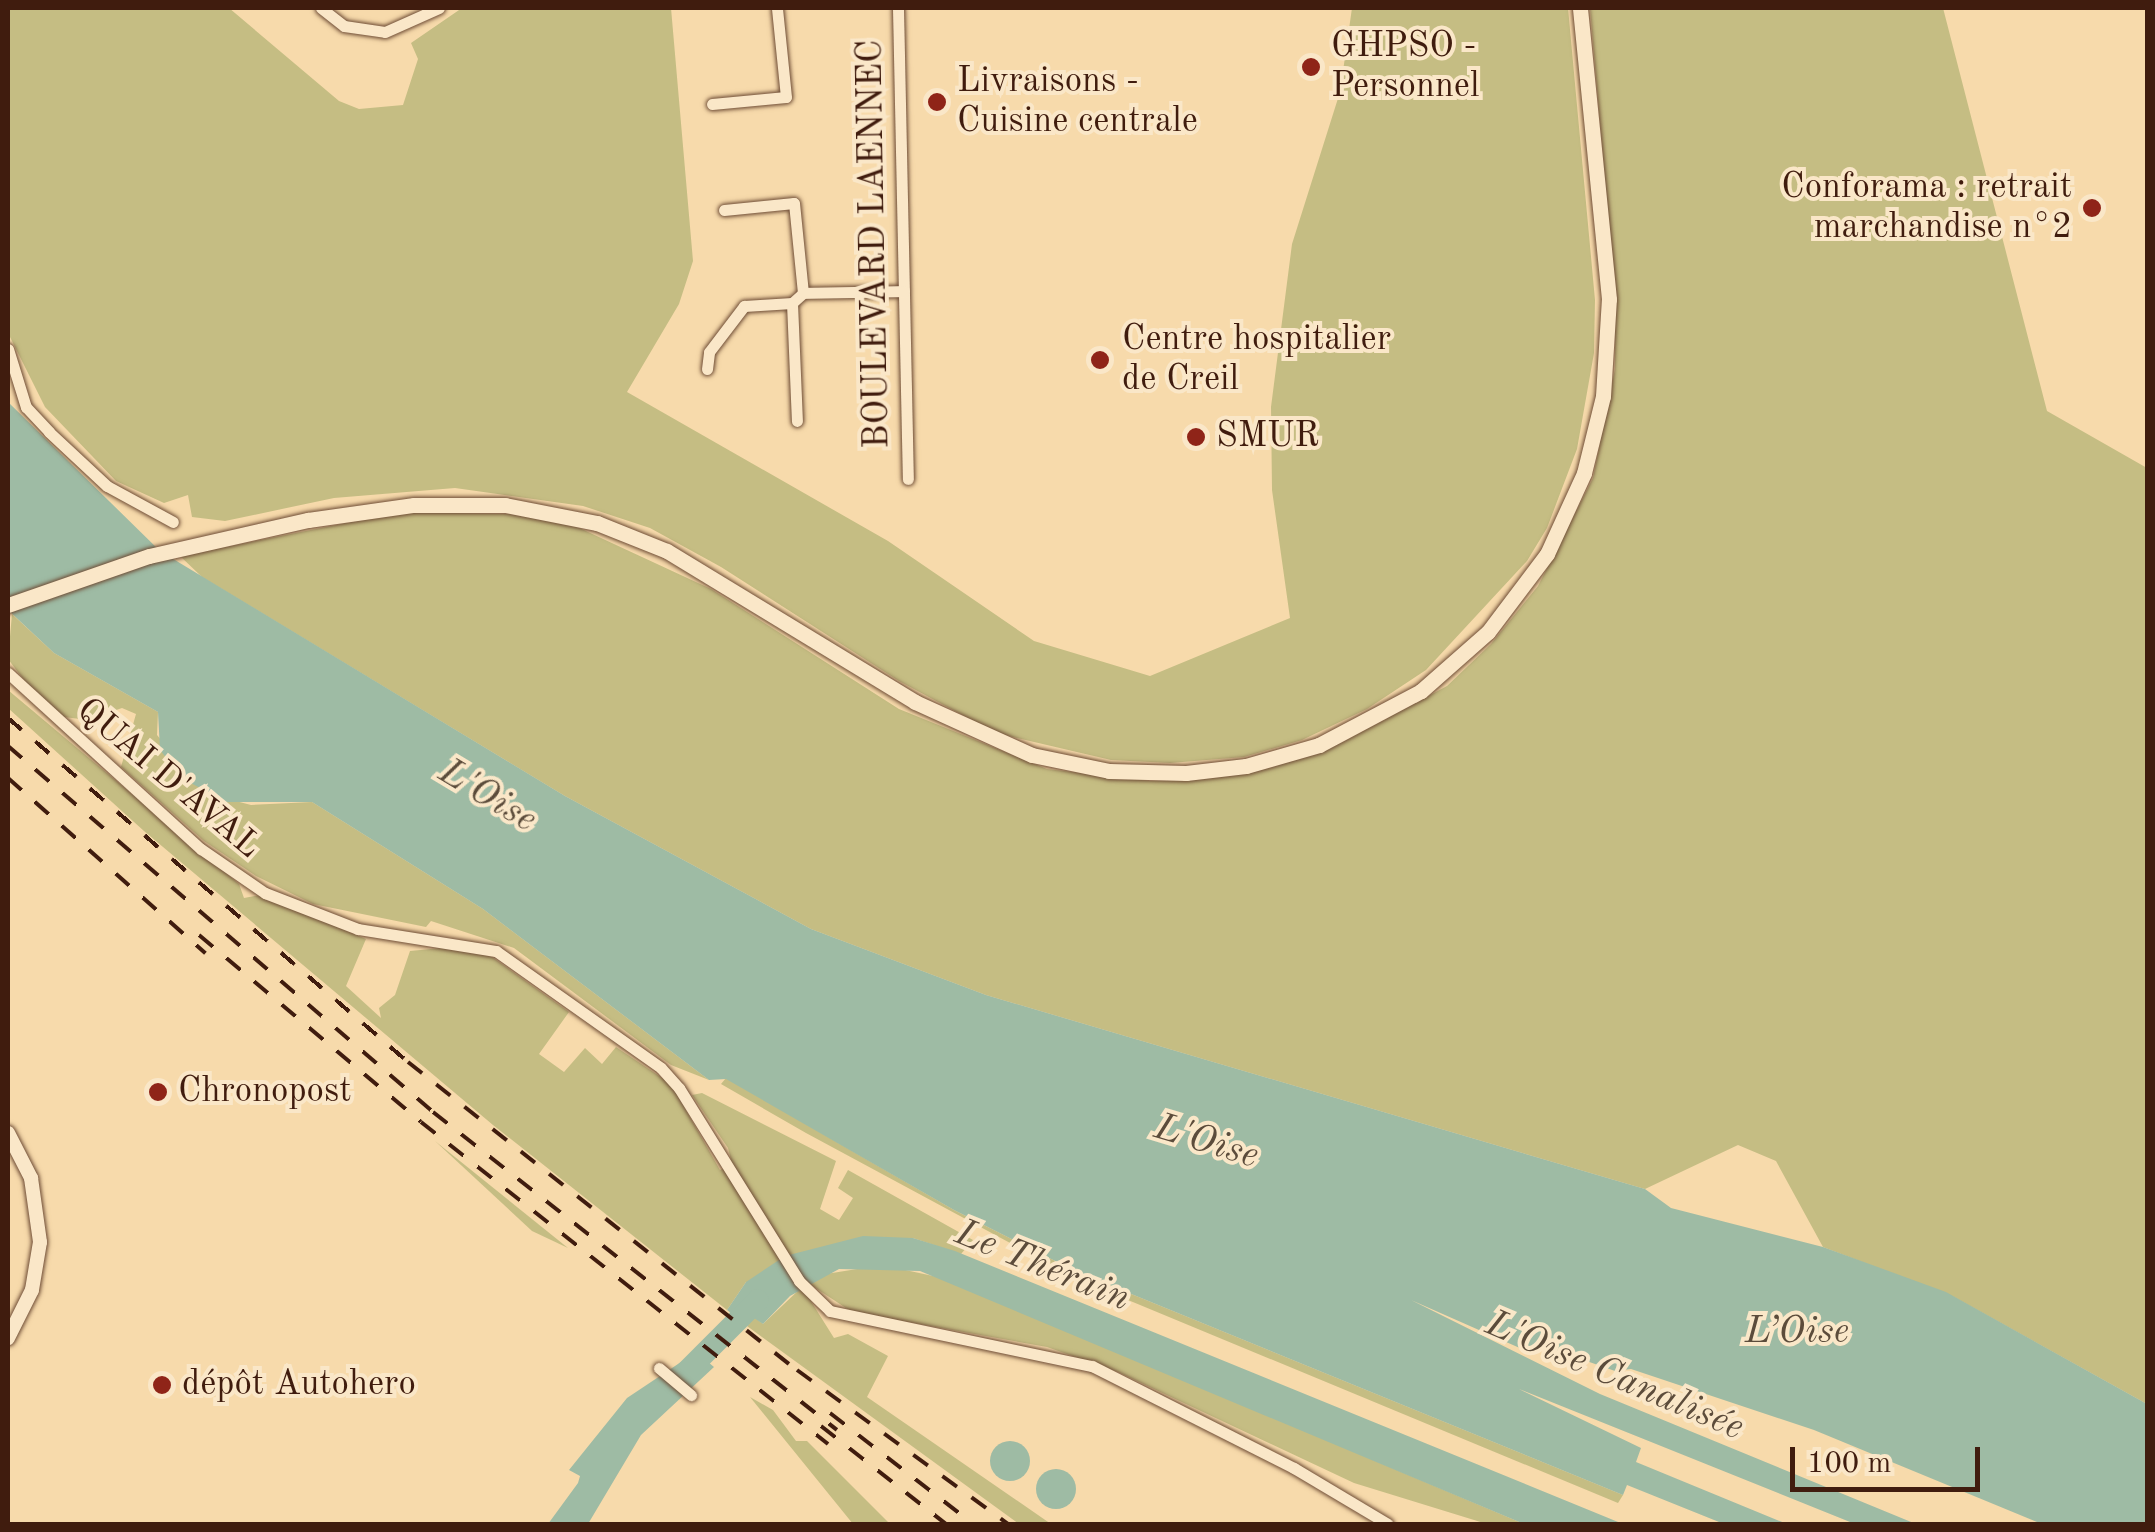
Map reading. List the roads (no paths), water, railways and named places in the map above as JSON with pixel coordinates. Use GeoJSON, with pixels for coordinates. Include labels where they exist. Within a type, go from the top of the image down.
{"type":"FeatureCollection","features":[{"type":"Feature","properties":{"kind":"main road"},"geometry":{"type":"LineString","coordinates":[[8,605],[131,562],[262,529],[445,503],[570,516],[680,557],[915,702],[1032,755],[1108,771],[1186,773],[1246,766],[1319,746],[1421,691],[1488,632],[1547,554],[1584,472],[1603,396],[1609,299],[1580,8]]}},
{"type":"Feature","properties":{"kind":"street"},"geometry":{"type":"LineString","coordinates":[[321,8],[344,26],[369,32],[439,8]]}},
{"type":"Feature","properties":{"kind":"street"},"geometry":{"type":"LineString","coordinates":[[712,104],[786,96],[777,8]]}},
{"type":"Feature","properties":{"kind":"street","name":"BOULEVARD LAENNEC"},"geometry":{"type":"LineString","coordinates":[[898,8],[908,479]]}},
{"type":"Feature","properties":{"kind":"street"},"geometry":{"type":"LineString","coordinates":[[724,210],[794,203],[803,292]]}},
{"type":"Feature","properties":{"kind":"street"},"geometry":{"type":"LineString","coordinates":[[706,369],[709,352],[740,308],[792,303],[803,292],[904,291]]}},
{"type":"Feature","properties":{"kind":"street"},"geometry":{"type":"LineString","coordinates":[[792,303],[797,421]]}},
{"type":"Feature","properties":{"kind":"street"},"geometry":{"type":"LineString","coordinates":[[8,349],[26,406],[49,432],[107,486],[173,522]]}},
{"type":"Feature","properties":{"kind":"street","name":"QUAI D'AVAL"},"geometry":{"type":"LineString","coordinates":[[8,673],[201,848],[266,893],[358,929],[496,950],[676,1083],[804,1288],[841,1316],[1092,1366],[1294,1468],[1388,1524]]}},
{"type":"Feature","properties":{"kind":"street"},"geometry":{"type":"LineString","coordinates":[[8,1133],[28,1169],[37,1205],[36,1275],[8,1338]]}},
{"type":"Feature","properties":{"kind":"street"},"geometry":{"type":"LineString","coordinates":[[659,1368],[691,1395]]}},
{"type":"Feature","properties":{"kind":"water"},"geometry":{"type":"Polygon","coordinates":[[[8,402],[160,551],[565,796],[811,929],[986,995],[1645,1189],[1671,1208],[1823,1247],[1946,1292],[2147,1404],[2147,1524],[2042,1524],[1814,1430],[1631,1369],[1615,1371],[1541,1345],[1522,1349],[1411,1300],[1600,1394],[1916,1524],[1855,1524],[1519,1389],[1641,1448],[1636,1462],[1787,1524],[1724,1524],[1627,1485],[1623,1495],[1075,1271],[954,1210],[726,1079],[709,1080],[483,909],[312,802],[227,802],[183,779],[160,750],[158,712],[54,653],[8,610],[8,402]]]}},
{"type":"Feature","properties":{"kind":"water"},"geometry":{"type":"Polygon","coordinates":[[[863,1236],[913,1238],[955,1251],[1623,1524],[1524,1524],[920,1271],[839,1269],[790,1296],[763,1324],[754,1318],[747,1326],[727,1310],[746,1282],[785,1256],[863,1236]]]}},
{"type":"Feature","properties":{"kind":"water"},"geometry":{"type":"Polygon","coordinates":[[[696,1352],[714,1367],[641,1435],[588,1524],[548,1524],[578,1483],[580,1476],[569,1470],[627,1398],[696,1352]]]}},
{"type":"Feature","properties":{"kind":"water"},"geometry":{"type":"Polygon","coordinates":[[[1010,1441],[1024,1447],[1030,1461],[1024,1475],[1010,1481],[996,1475],[990,1461],[996,1447],[1010,1441]]]}},
{"type":"Feature","properties":{"kind":"water"},"geometry":{"type":"Polygon","coordinates":[[[1056,1469],[1070,1475],[1076,1489],[1070,1503],[1056,1509],[1042,1503],[1036,1489],[1042,1475],[1056,1469]]]}},
{"type":"Feature","properties":{"kind":"waterway"},"geometry":{"type":"LineString","coordinates":[[682,1376],[758,1300]]}},
{"type":"Feature","properties":{"kind":"railway"},"geometry":{"type":"LineString","coordinates":[[8,718],[408,1062],[797,1370],[1008,1524]]}},
{"type":"Feature","properties":{"kind":"railway"},"geometry":{"type":"LineString","coordinates":[[8,746],[433,1112],[837,1430]]}},
{"type":"Feature","properties":{"kind":"railway"},"geometry":{"type":"LineString","coordinates":[[8,778],[205,953]]}},
{"type":"Feature","properties":{"kind":"railway"},"geometry":{"type":"LineString","coordinates":[[199,935],[421,1122],[828,1444]]}},
{"type":"Feature","properties":{"kind":"railway"},"geometry":{"type":"LineString","coordinates":[[830,1413],[973,1524]]}},
{"type":"Feature","properties":{"kind":"railway"},"geometry":{"type":"LineString","coordinates":[[821,1426],[946,1524]]}},
{"type":"Feature","properties":{"kind":"place","name":"GHPSO - Personnel"},"geometry":{"type":"Point","coordinates":[1311,67]}},
{"type":"Feature","properties":{"kind":"place","name":"Livraisons - Cuisine centrale"},"geometry":{"type":"Point","coordinates":[937,102]}},
{"type":"Feature","properties":{"kind":"place","name":"Conforama : retrait marchandise n°2"},"geometry":{"type":"Point","coordinates":[2092,208]}},
{"type":"Feature","properties":{"kind":"place","name":"Centre hospitalier de Creil"},"geometry":{"type":"Point","coordinates":[1100,360]}},
{"type":"Feature","properties":{"kind":"place","name":"SMUR"},"geometry":{"type":"Point","coordinates":[1196,437]}},
{"type":"Feature","properties":{"kind":"place","name":"Chronopost"},"geometry":{"type":"Point","coordinates":[158,1092]}},
{"type":"Feature","properties":{"kind":"place","name":"dépôt Autohero"},"geometry":{"type":"Point","coordinates":[162,1385]}},
{"type":"Feature","properties":{"kind":"water label","name":"L'Oise"},"geometry":{"type":"Point","coordinates":[487,797]}},
{"type":"Feature","properties":{"kind":"water label","name":"L'Oise"},"geometry":{"type":"Point","coordinates":[1206,1143]}},
{"type":"Feature","properties":{"kind":"water label","name":"Le Thérain"},"geometry":{"type":"Point","coordinates":[1042,1267]}},
{"type":"Feature","properties":{"kind":"water label","name":"L’Oise"},"geometry":{"type":"Point","coordinates":[1797,1333]}},
{"type":"Feature","properties":{"kind":"water label","name":"L'Oise Canalisée"},"geometry":{"type":"Point","coordinates":[1614,1377]}}]}
